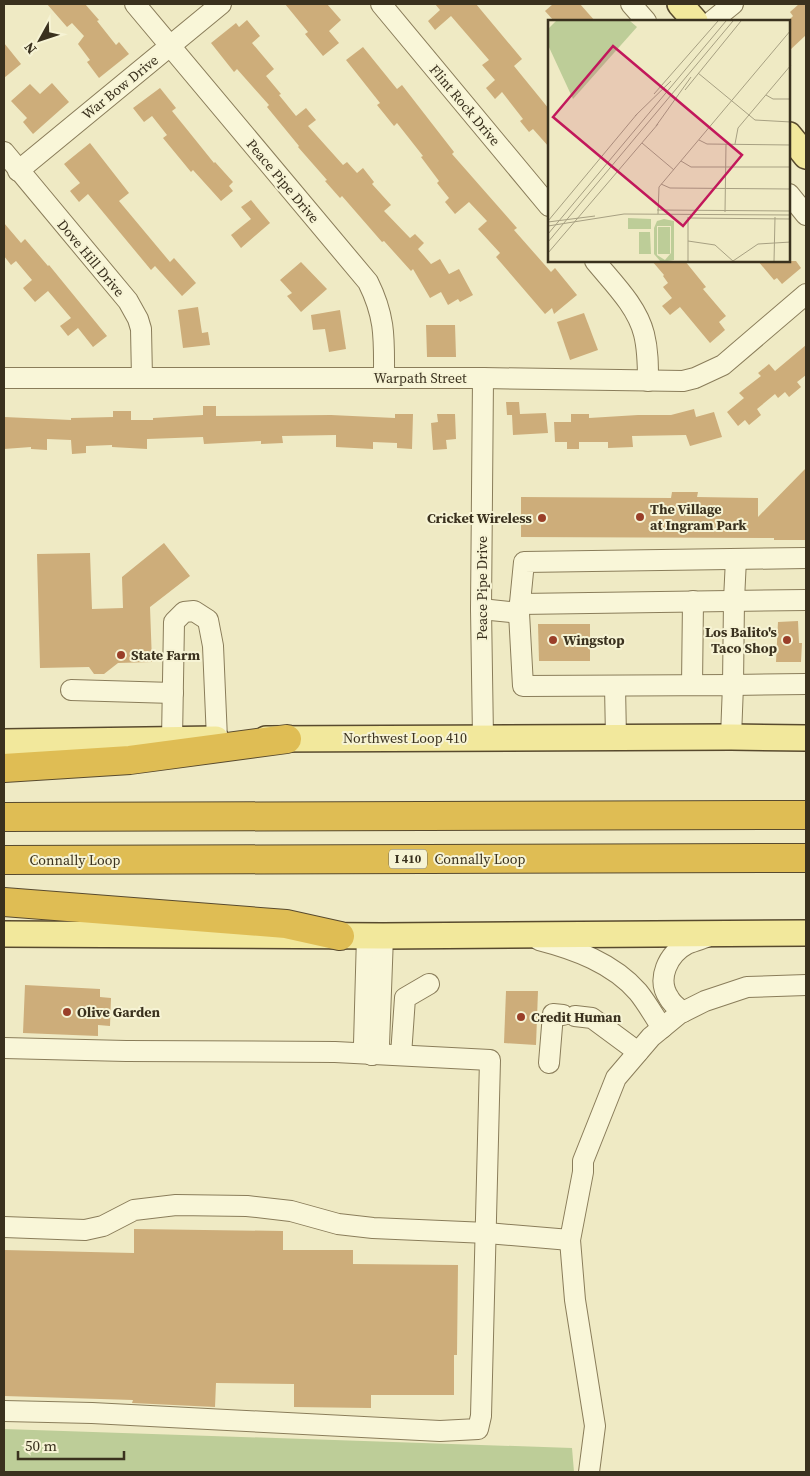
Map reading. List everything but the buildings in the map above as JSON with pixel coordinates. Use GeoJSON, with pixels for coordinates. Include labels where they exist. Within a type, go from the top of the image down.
{"type":"FeatureCollection","features":[{"type":"Feature","properties":{"kind":"highway"},"geometry":{"type":"LineString","coordinates":[[4,768],[130,760],[287,739]]}},
{"type":"Feature","properties":{"kind":"highway"},"geometry":{"type":"LineString","coordinates":[[4,817],[806,815]]}},
{"type":"Feature","properties":{"kind":"highway","name":"Connally Loop"},"geometry":{"type":"LineString","coordinates":[[4,860],[806,858]]}},
{"type":"Feature","properties":{"kind":"highway"},"geometry":{"type":"LineString","coordinates":[[4,902],[286,924],[340,936]]}},
{"type":"Feature","properties":{"kind":"main road"},"geometry":{"type":"LineString","coordinates":[[680,4],[694,20]]}},
{"type":"Feature","properties":{"kind":"main road"},"geometry":{"type":"LineString","coordinates":[[790,136],[806,156]]}},
{"type":"Feature","properties":{"kind":"main road","name":"Northwest Loop 410"},"geometry":{"type":"LineString","coordinates":[[4,742],[172,739],[806,738]]}},
{"type":"Feature","properties":{"kind":"main road"},"geometry":{"type":"LineString","coordinates":[[4,934],[375,936],[806,933]]}},
{"type":"Feature","properties":{"kind":"street","name":"Peace Pipe Drive"},"geometry":{"type":"LineString","coordinates":[[135,4],[368,282],[381,312],[384,378]]}},
{"type":"Feature","properties":{"kind":"street","name":"War Bow Drive"},"geometry":{"type":"LineString","coordinates":[[18,171],[221,4]]}},
{"type":"Feature","properties":{"kind":"street","name":"Flint Rock Drive"},"geometry":{"type":"LineString","coordinates":[[381,4],[548,205]]}},
{"type":"Feature","properties":{"kind":"street"},"geometry":{"type":"LineString","coordinates":[[631,4],[645,20]]}},
{"type":"Feature","properties":{"kind":"street"},"geometry":{"type":"LineString","coordinates":[[713,20],[729,5]]}},
{"type":"Feature","properties":{"kind":"street","name":"Dove Hill Drive"},"geometry":{"type":"LineString","coordinates":[[4,152],[131,307],[141,328],[142,378]]}},
{"type":"Feature","properties":{"kind":"street"},"geometry":{"type":"LineString","coordinates":[[790,195],[806,215]]}},
{"type":"Feature","properties":{"kind":"street"},"geometry":{"type":"LineString","coordinates":[[596,262],[636,314],[644,333],[648,353],[648,380]]}},
{"type":"Feature","properties":{"kind":"street","name":"Warpath Street"},"geometry":{"type":"LineString","coordinates":[[4,378],[483,378],[683,381],[696,378],[723,365],[806,294]]}},
{"type":"Feature","properties":{"kind":"street","name":"Peace Pipe Drive"},"geometry":{"type":"LineString","coordinates":[[483,378],[481,609],[483,738]]}},
{"type":"Feature","properties":{"kind":"street"},"geometry":{"type":"LineString","coordinates":[[806,558],[524,562],[520,608],[523,686],[806,684]]}},
{"type":"Feature","properties":{"kind":"street"},"geometry":{"type":"LineString","coordinates":[[731,737],[736,559]]}},
{"type":"Feature","properties":{"kind":"street"},"geometry":{"type":"LineString","coordinates":[[481,609],[693,601],[806,600]]}},
{"type":"Feature","properties":{"kind":"street"},"geometry":{"type":"LineString","coordinates":[[692,686],[693,601]]}},
{"type":"Feature","properties":{"kind":"street"},"geometry":{"type":"LineString","coordinates":[[172,739],[174,622],[184,612],[194,611],[208,620],[214,646],[217,739]]}},
{"type":"Feature","properties":{"kind":"street"},"geometry":{"type":"LineString","coordinates":[[615,686],[616,738]]}},
{"type":"Feature","properties":{"kind":"street"},"geometry":{"type":"LineString","coordinates":[[71,690],[173,693]]}},
{"type":"Feature","properties":{"kind":"street"},"geometry":{"type":"LineString","coordinates":[[683,1012],[674,1004],[664,989],[663,982],[666,966],[675,954],[688,944],[717,933]]}},
{"type":"Feature","properties":{"kind":"street"},"geometry":{"type":"LineString","coordinates":[[512,935],[554,944],[585,955],[615,972],[638,992],[662,1028]]}},
{"type":"Feature","properties":{"kind":"street"},"geometry":{"type":"LineString","coordinates":[[372,1055],[364,1044],[375,936]]}},
{"type":"Feature","properties":{"kind":"street"},"geometry":{"type":"LineString","coordinates":[[401,1055],[405,998],[429,984]]}},
{"type":"Feature","properties":{"kind":"street"},"geometry":{"type":"LineString","coordinates":[[589,1472],[595,1426],[575,1300],[570,1240],[583,1161],[616,1078],[651,1037],[683,1012],[705,1001],[747,987],[806,985]]}},
{"type":"Feature","properties":{"kind":"street"},"geometry":{"type":"LineString","coordinates":[[549,1063],[553,1014],[592,1018],[638,1052]]}},
{"type":"Feature","properties":{"kind":"street"},"geometry":{"type":"LineString","coordinates":[[4,1048],[126,1051],[335,1052],[490,1060],[487,1232],[481,1416],[478,1429],[440,1431],[92,1412],[4,1411]]}},
{"type":"Feature","properties":{"kind":"street"},"geometry":{"type":"LineString","coordinates":[[4,1227],[85,1230],[103,1226],[134,1210],[176,1205],[238,1206],[291,1211],[338,1224],[373,1228],[487,1232],[570,1240]]}},
{"type":"Feature","properties":{"kind":"green space"},"geometry":{"type":"Polygon","coordinates":[[[4,1429],[572,1448],[574,1472],[4,1472],[4,1429]]]}},
{"type":"Feature","properties":{"kind":"place","name":"The Village at Ingram Park"},"geometry":{"type":"Point","coordinates":[640,517]}},
{"type":"Feature","properties":{"kind":"place","name":"Cricket Wireless"},"geometry":{"type":"Point","coordinates":[542,518]}},
{"type":"Feature","properties":{"kind":"place","name":"Wingstop"},"geometry":{"type":"Point","coordinates":[553,640]}},
{"type":"Feature","properties":{"kind":"place","name":"Los Balito's Taco Shop"},"geometry":{"type":"Point","coordinates":[787,640]}},
{"type":"Feature","properties":{"kind":"place","name":"State Farm"},"geometry":{"type":"Point","coordinates":[121,655]}},
{"type":"Feature","properties":{"kind":"place","name":"Olive Garden"},"geometry":{"type":"Point","coordinates":[67,1012]}},
{"type":"Feature","properties":{"kind":"place","name":"Credit Human"},"geometry":{"type":"Point","coordinates":[521,1017]}}]}
